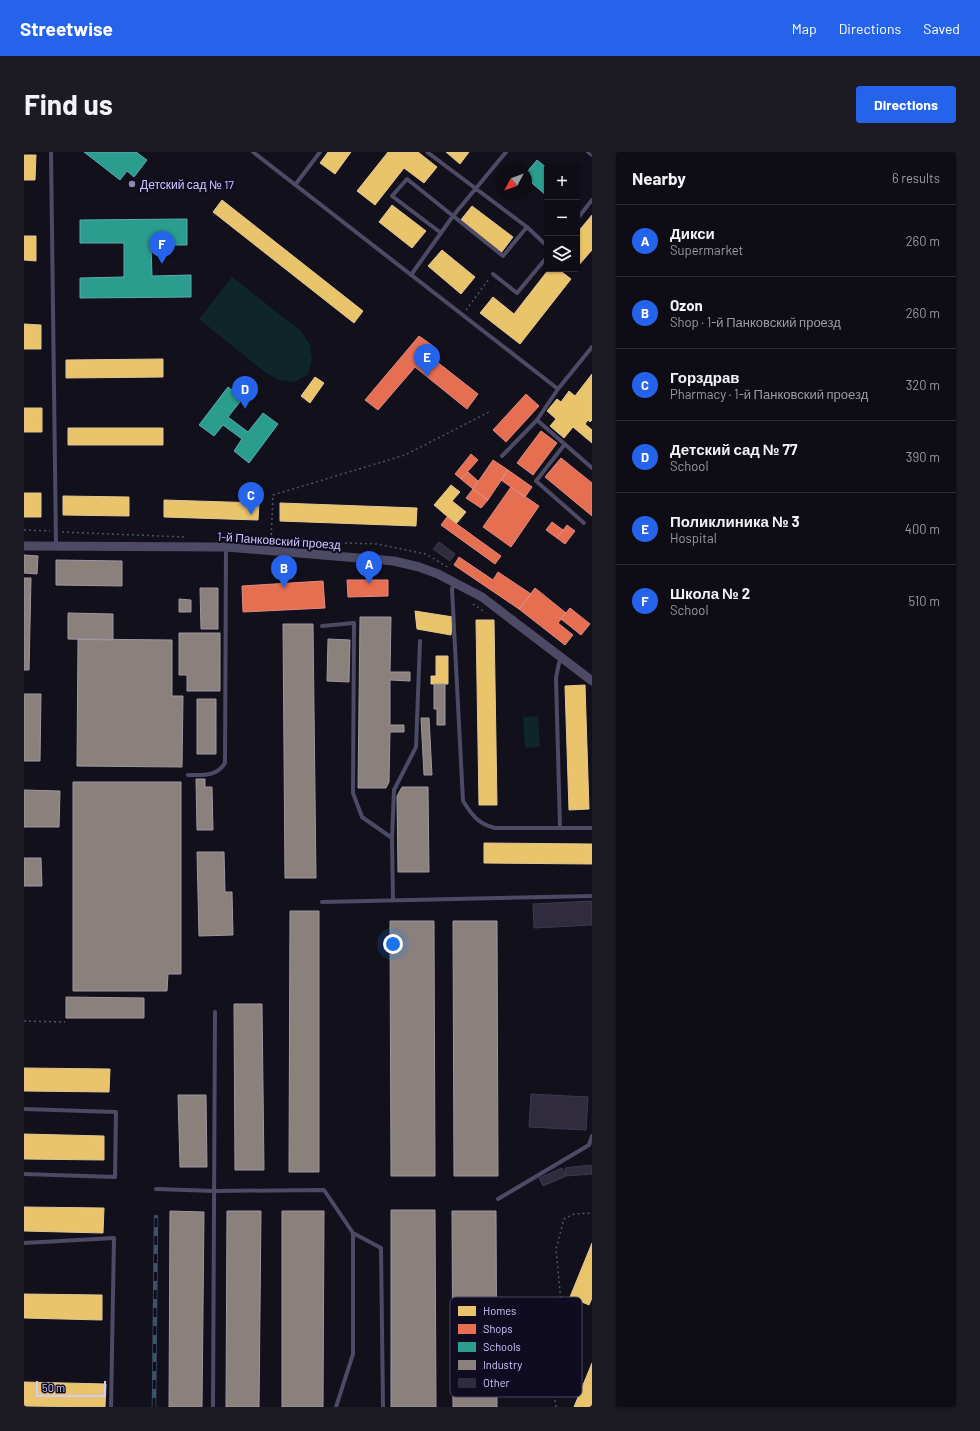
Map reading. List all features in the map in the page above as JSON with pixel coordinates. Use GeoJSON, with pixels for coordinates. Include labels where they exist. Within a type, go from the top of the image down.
{"type":"FeatureCollection","features":[{"type":"Feature","properties":{"kind":"street","name":"1-й Панковский проезд"},"geometry":{"type":"LineString","coordinates":[[24,546],[226,547],[394,561],[419,567],[482,597],[592,681]]}},
{"type":"Feature","properties":{"kind":"lane"},"geometry":{"type":"LineString","coordinates":[[51,152],[56,545]]}},
{"type":"Feature","properties":{"kind":"lane"},"geometry":{"type":"LineString","coordinates":[[252,152],[558,389]]}},
{"type":"Feature","properties":{"kind":"lane"},"geometry":{"type":"LineString","coordinates":[[295,185],[320,152]]}},
{"type":"Feature","properties":{"kind":"lane"},"geometry":{"type":"LineString","coordinates":[[427,152],[527,227],[544,243]]}},
{"type":"Feature","properties":{"kind":"lane"},"geometry":{"type":"LineString","coordinates":[[411,275],[452,216],[506,152]]}},
{"type":"Feature","properties":{"kind":"lane"},"geometry":{"type":"LineString","coordinates":[[588,152],[592,155]]}},
{"type":"Feature","properties":{"kind":"lane"},"geometry":{"type":"LineString","coordinates":[[441,233],[392,196],[407,179],[503,256],[527,227]]}},
{"type":"Feature","properties":{"kind":"lane"},"geometry":{"type":"LineString","coordinates":[[580,215],[592,200]]}},
{"type":"Feature","properties":{"kind":"lane"},"geometry":{"type":"LineString","coordinates":[[493,274],[517,293],[544,261]]}},
{"type":"Feature","properties":{"kind":"lane"},"geometry":{"type":"LineString","coordinates":[[502,456],[538,420],[558,389],[592,347]]}},
{"type":"Feature","properties":{"kind":"lane"},"geometry":{"type":"LineString","coordinates":[[538,420],[592,468]]}},
{"type":"Feature","properties":{"kind":"lane"},"geometry":{"type":"LineString","coordinates":[[565,444],[536,480],[584,523]]}},
{"type":"Feature","properties":{"kind":"lane"},"geometry":{"type":"LineString","coordinates":[[188,775],[211,775],[222,768],[226,758],[226,547]]}},
{"type":"Feature","properties":{"kind":"lane"},"geometry":{"type":"LineString","coordinates":[[455,583],[452,589],[464,801],[479,822],[495,828],[592,828]]}},
{"type":"Feature","properties":{"kind":"lane"},"geometry":{"type":"LineString","coordinates":[[322,626],[354,623],[353,794],[362,817],[392,838]]}},
{"type":"Feature","properties":{"kind":"lane"},"geometry":{"type":"LineString","coordinates":[[393,900],[392,838],[394,790],[416,747],[420,640]]}},
{"type":"Feature","properties":{"kind":"lane"},"geometry":{"type":"LineString","coordinates":[[560,828],[556,678],[559,663],[562,658]]}},
{"type":"Feature","properties":{"kind":"lane"},"geometry":{"type":"LineString","coordinates":[[322,902],[592,896]]}},
{"type":"Feature","properties":{"kind":"lane"},"geometry":{"type":"LineString","coordinates":[[213,1407],[215,1012]]}},
{"type":"Feature","properties":{"kind":"lane"},"geometry":{"type":"LineString","coordinates":[[24,1109],[116,1112],[115,1177],[24,1174]]}},
{"type":"Feature","properties":{"kind":"lane"},"geometry":{"type":"LineString","coordinates":[[498,1199],[589,1145],[592,1136]]}},
{"type":"Feature","properties":{"kind":"lane"},"geometry":{"type":"LineString","coordinates":[[156,1189],[214,1191],[324,1190],[353,1233],[382,1248],[383,1407]]}},
{"type":"Feature","properties":{"kind":"lane"},"geometry":{"type":"LineString","coordinates":[[336,1407],[354,1354],[353,1233]]}},
{"type":"Feature","properties":{"kind":"lane"},"geometry":{"type":"LineString","coordinates":[[24,1244],[114,1238],[111,1407]]}},
{"type":"Feature","properties":{"kind":"path"},"geometry":{"type":"LineString","coordinates":[[463,315],[493,274]]}},
{"type":"Feature","properties":{"kind":"path"},"geometry":{"type":"LineString","coordinates":[[271,540],[273,495],[405,455],[491,411]]}},
{"type":"Feature","properties":{"kind":"path"},"geometry":{"type":"LineString","coordinates":[[426,554],[449,569]]}},
{"type":"Feature","properties":{"kind":"path"},"geometry":{"type":"LineString","coordinates":[[24,1021],[65,1022]]}},
{"type":"Feature","properties":{"kind":"path"},"geometry":{"type":"LineString","coordinates":[[560,1297],[556,1249],[564,1219],[574,1214],[592,1213]]}},
{"type":"Feature","properties":{"kind":"path"},"geometry":{"type":"LineString","coordinates":[[554,1397],[556,1407]]}},
{"type":"Feature","properties":{"kind":"green space"},"geometry":{"type":"Polygon","coordinates":[[[232,277],[301,331],[310,345],[312,360],[308,374],[295,382],[279,380],[266,373],[199,319],[232,277]]]}},
{"type":"Feature","properties":{"kind":"green space"},"geometry":{"type":"Polygon","coordinates":[[[538,716],[540,747],[525,748],[523,717],[538,716]]]}},
{"type":"Feature","properties":{"kind":"building: Homes"},"geometry":{"type":"Polygon","coordinates":[[[328,152],[351,152],[335,174],[320,163],[328,152]]]}},
{"type":"Feature","properties":{"kind":"building: Homes"},"geometry":{"type":"Polygon","coordinates":[[[388,152],[418,152],[437,167],[424,183],[404,168],[375,205],[357,191],[388,152]]]}},
{"type":"Feature","properties":{"kind":"building: Homes"},"geometry":{"type":"Polygon","coordinates":[[[446,152],[469,152],[460,164],[446,152]]]}},
{"type":"Feature","properties":{"kind":"building: Homes"},"geometry":{"type":"Polygon","coordinates":[[[24,155],[36,155],[35,180],[24,180],[24,155]]]}},
{"type":"Feature","properties":{"kind":"building: Homes"},"geometry":{"type":"Polygon","coordinates":[[[222,200],[363,311],[354,323],[213,212],[222,200]]]}},
{"type":"Feature","properties":{"kind":"building: Homes"},"geometry":{"type":"Polygon","coordinates":[[[392,205],[426,231],[412,248],[379,222],[392,205]]]}},
{"type":"Feature","properties":{"kind":"building: Homes"},"geometry":{"type":"Polygon","coordinates":[[[472,206],[513,237],[501,253],[460,221],[472,206]]]}},
{"type":"Feature","properties":{"kind":"building: Homes"},"geometry":{"type":"Polygon","coordinates":[[[592,215],[592,250],[580,264],[580,236],[580,229],[592,215]]]}},
{"type":"Feature","properties":{"kind":"building: Homes"},"geometry":{"type":"Polygon","coordinates":[[[24,236],[36,236],[36,261],[24,260],[24,236]]]}},
{"type":"Feature","properties":{"kind":"building: Homes"},"geometry":{"type":"Polygon","coordinates":[[[442,250],[475,277],[461,294],[428,266],[442,250]]]}},
{"type":"Feature","properties":{"kind":"building: Homes"},"geometry":{"type":"Polygon","coordinates":[[[547,272],[562,272],[571,279],[520,344],[480,313],[493,297],[514,314],[547,272]]]}},
{"type":"Feature","properties":{"kind":"building: Homes"},"geometry":{"type":"Polygon","coordinates":[[[24,324],[41,325],[41,349],[24,349],[24,324]]]}},
{"type":"Feature","properties":{"kind":"building: Homes"},"geometry":{"type":"Polygon","coordinates":[[[163,359],[163,377],[66,378],[66,360],[163,359]]]}},
{"type":"Feature","properties":{"kind":"building: Homes"},"geometry":{"type":"Polygon","coordinates":[[[592,374],[592,420],[590,422],[588,420],[585,424],[592,430],[592,443],[573,427],[564,438],[550,426],[556,419],[547,411],[557,399],[561,402],[569,391],[575,396],[592,374]]]}},
{"type":"Feature","properties":{"kind":"building: Homes"},"geometry":{"type":"Polygon","coordinates":[[[315,377],[324,383],[310,403],[301,396],[315,377]]]}},
{"type":"Feature","properties":{"kind":"building: Homes"},"geometry":{"type":"Polygon","coordinates":[[[24,408],[42,408],[42,432],[24,432],[24,408]]]}},
{"type":"Feature","properties":{"kind":"building: Homes"},"geometry":{"type":"Polygon","coordinates":[[[68,428],[163,428],[163,445],[68,445],[68,428]]]}},
{"type":"Feature","properties":{"kind":"building: Homes"},"geometry":{"type":"Polygon","coordinates":[[[451,485],[460,492],[452,501],[466,512],[456,524],[434,505],[451,485]]]}},
{"type":"Feature","properties":{"kind":"building: Homes"},"geometry":{"type":"Polygon","coordinates":[[[24,493],[41,493],[41,517],[24,517],[24,493]]]}},
{"type":"Feature","properties":{"kind":"building: Homes"},"geometry":{"type":"Polygon","coordinates":[[[63,496],[129,497],[129,516],[63,515],[63,496]]]}},
{"type":"Feature","properties":{"kind":"building: Homes"},"geometry":{"type":"Polygon","coordinates":[[[164,500],[259,503],[258,520],[164,517],[164,500]]]}},
{"type":"Feature","properties":{"kind":"building: Homes"},"geometry":{"type":"Polygon","coordinates":[[[280,503],[417,508],[416,526],[280,521],[280,503]]]}},
{"type":"Feature","properties":{"kind":"building: Homes"},"geometry":{"type":"Polygon","coordinates":[[[415,611],[453,617],[451,635],[417,629],[415,611]]]}},
{"type":"Feature","properties":{"kind":"building: Homes"},"geometry":{"type":"Polygon","coordinates":[[[476,620],[494,620],[497,805],[479,805],[476,620]]]}},
{"type":"Feature","properties":{"kind":"building: Homes"},"geometry":{"type":"Polygon","coordinates":[[[436,656],[448,656],[448,684],[431,684],[431,676],[436,676],[436,656]]]}},
{"type":"Feature","properties":{"kind":"building: Homes"},"geometry":{"type":"Polygon","coordinates":[[[585,685],[589,809],[569,810],[565,686],[585,685]]]}},
{"type":"Feature","properties":{"kind":"building: Homes"},"geometry":{"type":"Polygon","coordinates":[[[484,843],[592,844],[592,864],[484,863],[484,843]]]}},
{"type":"Feature","properties":{"kind":"building: Homes"},"geometry":{"type":"Polygon","coordinates":[[[24,1068],[110,1069],[109,1092],[24,1091],[24,1068]]]}},
{"type":"Feature","properties":{"kind":"building: Homes"},"geometry":{"type":"Polygon","coordinates":[[[24,1134],[104,1136],[104,1160],[24,1159],[24,1134]]]}},
{"type":"Feature","properties":{"kind":"building: Homes"},"geometry":{"type":"Polygon","coordinates":[[[24,1207],[104,1208],[103,1233],[24,1231],[24,1207]]]}},
{"type":"Feature","properties":{"kind":"building: Homes"},"geometry":{"type":"Polygon","coordinates":[[[592,1243],[592,1298],[589,1305],[582,1302],[582,1297],[570,1297],[592,1243]]]}},
{"type":"Feature","properties":{"kind":"building: Homes"},"geometry":{"type":"Polygon","coordinates":[[[24,1294],[102,1295],[102,1320],[24,1318],[24,1294]]]}},
{"type":"Feature","properties":{"kind":"building: Homes"},"geometry":{"type":"Polygon","coordinates":[[[592,1363],[592,1407],[574,1407],[578,1397],[582,1397],[582,1387],[592,1363]]]}},
{"type":"Feature","properties":{"kind":"building: Homes"},"geometry":{"type":"Polygon","coordinates":[[[24,1382],[106,1384],[105,1407],[24,1406],[24,1382]]]}},
{"type":"Feature","properties":{"kind":"building: Shops"},"geometry":{"type":"Polygon","coordinates":[[[419,336],[433,346],[427,354],[478,394],[467,409],[415,367],[378,410],[365,400],[419,336]]]}},
{"type":"Feature","properties":{"kind":"building: Shops"},"geometry":{"type":"Polygon","coordinates":[[[526,394],[539,406],[506,442],[493,430],[526,394]]]}},
{"type":"Feature","properties":{"kind":"building: Shops"},"geometry":{"type":"Polygon","coordinates":[[[541,431],[557,443],[533,475],[517,463],[541,431]]]}},
{"type":"Feature","properties":{"kind":"building: Shops"},"geometry":{"type":"Polygon","coordinates":[[[471,454],[478,460],[461,479],[455,474],[471,454]]]}},
{"type":"Feature","properties":{"kind":"building: Shops"},"geometry":{"type":"Polygon","coordinates":[[[561,458],[592,483],[592,516],[545,477],[561,458]]]}},
{"type":"Feature","properties":{"kind":"building: Shops"},"geometry":{"type":"Polygon","coordinates":[[[493,460],[508,470],[488,500],[473,489],[493,460]]]}},
{"type":"Feature","properties":{"kind":"building: Shops"},"geometry":{"type":"Polygon","coordinates":[[[508,470],[532,487],[525,497],[501,480],[508,470]]]}},
{"type":"Feature","properties":{"kind":"building: Shops"},"geometry":{"type":"Polygon","coordinates":[[[468,472],[478,481],[473,489],[461,479],[468,472]]]}},
{"type":"Feature","properties":{"kind":"building: Shops"},"geometry":{"type":"Polygon","coordinates":[[[511,487],[539,506],[511,547],[483,527],[511,487]]]}},
{"type":"Feature","properties":{"kind":"building: Shops"},"geometry":{"type":"Polygon","coordinates":[[[473,489],[488,500],[481,508],[466,498],[473,489]]]}},
{"type":"Feature","properties":{"kind":"building: Shops"},"geometry":{"type":"Polygon","coordinates":[[[447,517],[501,556],[495,564],[441,525],[447,517]]]}},
{"type":"Feature","properties":{"kind":"building: Shops"},"geometry":{"type":"Polygon","coordinates":[[[552,522],[563,530],[557,538],[546,530],[552,522]]]}},
{"type":"Feature","properties":{"kind":"building: Shops"},"geometry":{"type":"Polygon","coordinates":[[[567,525],[575,531],[565,544],[557,538],[567,525]]]}},
{"type":"Feature","properties":{"kind":"building: Shops"},"geometry":{"type":"Polygon","coordinates":[[[459,557],[493,580],[498,572],[531,594],[519,609],[454,565],[459,557]]]}},
{"type":"Feature","properties":{"kind":"building: Shops"},"geometry":{"type":"Polygon","coordinates":[[[347,580],[388,580],[388,596],[348,597],[347,580]]]}},
{"type":"Feature","properties":{"kind":"building: Shops"},"geometry":{"type":"Polygon","coordinates":[[[323,581],[325,608],[243,612],[242,586],[323,581]]]}},
{"type":"Feature","properties":{"kind":"building: Shops"},"geometry":{"type":"Polygon","coordinates":[[[535,588],[566,613],[558,623],[573,635],[565,645],[519,609],[535,588]]]}},
{"type":"Feature","properties":{"kind":"building: Shops"},"geometry":{"type":"Polygon","coordinates":[[[570,608],[590,624],[581,635],[561,619],[570,608]]]}},
{"type":"Feature","properties":{"kind":"building: Schools"},"geometry":{"type":"Polygon","coordinates":[[[84,152],[136,152],[147,160],[134,177],[127,171],[120,180],[84,152]]]}},
{"type":"Feature","properties":{"kind":"building: Schools"},"geometry":{"type":"Polygon","coordinates":[[[537,160],[544,166],[544,193],[532,183],[532,166],[537,160]]]}},
{"type":"Feature","properties":{"kind":"building: Schools"},"geometry":{"type":"Polygon","coordinates":[[[187,219],[187,245],[151,245],[152,276],[191,275],[191,297],[80,298],[80,278],[124,277],[124,243],[80,243],[80,220],[187,219]]]}},
{"type":"Feature","properties":{"kind":"building: Schools"},"geometry":{"type":"Polygon","coordinates":[[[228,387],[243,398],[228,417],[248,432],[263,413],[278,424],[249,463],[234,451],[242,439],[223,425],[214,436],[199,425],[228,387]]]}},
{"type":"Feature","properties":{"kind":"building: Industry"},"geometry":{"type":"Polygon","coordinates":[[[24,555],[38,556],[37,574],[24,573],[24,555]]]}},
{"type":"Feature","properties":{"kind":"building: Industry"},"geometry":{"type":"Polygon","coordinates":[[[56,560],[122,561],[122,586],[56,585],[56,560]]]}},
{"type":"Feature","properties":{"kind":"building: Industry"},"geometry":{"type":"Polygon","coordinates":[[[24,578],[31,578],[29,670],[24,670],[24,578]]]}},
{"type":"Feature","properties":{"kind":"building: Industry"},"geometry":{"type":"Polygon","coordinates":[[[200,588],[218,588],[218,629],[201,629],[200,588]]]}},
{"type":"Feature","properties":{"kind":"building: Industry"},"geometry":{"type":"Polygon","coordinates":[[[179,599],[191,600],[191,612],[179,612],[179,599]]]}},
{"type":"Feature","properties":{"kind":"building: Industry"},"geometry":{"type":"Polygon","coordinates":[[[68,613],[113,614],[113,640],[68,639],[68,613]]]}},
{"type":"Feature","properties":{"kind":"building: Industry"},"geometry":{"type":"Polygon","coordinates":[[[360,617],[391,617],[390,672],[410,672],[410,681],[390,680],[390,725],[404,725],[404,732],[390,732],[389,782],[386,788],[358,788],[360,617]]]}},
{"type":"Feature","properties":{"kind":"building: Industry"},"geometry":{"type":"Polygon","coordinates":[[[283,624],[313,624],[316,878],[285,878],[283,624]]]}},
{"type":"Feature","properties":{"kind":"building: Industry"},"geometry":{"type":"Polygon","coordinates":[[[179,633],[220,633],[220,691],[187,691],[187,675],[179,675],[179,633]]]}},
{"type":"Feature","properties":{"kind":"building: Industry"},"geometry":{"type":"Polygon","coordinates":[[[78,639],[172,640],[172,696],[183,696],[182,767],[77,766],[78,639]]]}},
{"type":"Feature","properties":{"kind":"building: Industry"},"geometry":{"type":"Polygon","coordinates":[[[328,639],[350,640],[349,682],[327,681],[328,639]]]}},
{"type":"Feature","properties":{"kind":"building: Industry"},"geometry":{"type":"Polygon","coordinates":[[[434,684],[445,684],[445,725],[437,725],[437,709],[434,709],[434,684]]]}},
{"type":"Feature","properties":{"kind":"building: Industry"},"geometry":{"type":"Polygon","coordinates":[[[24,694],[41,694],[40,761],[24,761],[24,694]]]}},
{"type":"Feature","properties":{"kind":"building: Industry"},"geometry":{"type":"Polygon","coordinates":[[[197,699],[216,699],[216,754],[197,754],[197,699]]]}},
{"type":"Feature","properties":{"kind":"building: Industry"},"geometry":{"type":"Polygon","coordinates":[[[421,718],[429,718],[432,775],[424,775],[421,718]]]}},
{"type":"Feature","properties":{"kind":"building: Industry"},"geometry":{"type":"Polygon","coordinates":[[[196,779],[205,779],[205,787],[212,787],[213,830],[197,830],[196,779]]]}},
{"type":"Feature","properties":{"kind":"building: Industry"},"geometry":{"type":"Polygon","coordinates":[[[73,782],[181,782],[181,974],[168,974],[167,991],[73,991],[73,782]]]}},
{"type":"Feature","properties":{"kind":"building: Industry"},"geometry":{"type":"Polygon","coordinates":[[[402,787],[428,787],[429,872],[398,872],[397,796],[402,787]]]}},
{"type":"Feature","properties":{"kind":"building: Industry"},"geometry":{"type":"Polygon","coordinates":[[[24,790],[60,791],[59,827],[24,827],[24,790]]]}},
{"type":"Feature","properties":{"kind":"building: Industry"},"geometry":{"type":"Polygon","coordinates":[[[197,852],[224,852],[225,892],[232,892],[233,935],[199,936],[197,852]]]}},
{"type":"Feature","properties":{"kind":"building: Industry"},"geometry":{"type":"Polygon","coordinates":[[[24,858],[41,858],[42,886],[24,886],[24,858]]]}},
{"type":"Feature","properties":{"kind":"building: Industry"},"geometry":{"type":"Polygon","coordinates":[[[290,911],[319,911],[319,1172],[289,1172],[290,911]]]}},
{"type":"Feature","properties":{"kind":"building: Industry"},"geometry":{"type":"Polygon","coordinates":[[[390,921],[434,921],[435,1176],[391,1176],[390,921]]]}},
{"type":"Feature","properties":{"kind":"building: Industry"},"geometry":{"type":"Polygon","coordinates":[[[453,921],[497,921],[498,1176],[454,1176],[453,921]]]}},
{"type":"Feature","properties":{"kind":"building: Industry"},"geometry":{"type":"Polygon","coordinates":[[[66,997],[144,998],[144,1018],[66,1018],[66,997]]]}},
{"type":"Feature","properties":{"kind":"building: Industry"},"geometry":{"type":"Polygon","coordinates":[[[234,1004],[262,1004],[264,1170],[235,1170],[234,1004]]]}},
{"type":"Feature","properties":{"kind":"building: Industry"},"geometry":{"type":"Polygon","coordinates":[[[178,1095],[206,1095],[207,1167],[180,1167],[178,1095]]]}},
{"type":"Feature","properties":{"kind":"building: Industry"},"geometry":{"type":"Polygon","coordinates":[[[391,1210],[435,1210],[436,1407],[391,1407],[391,1210]]]}},
{"type":"Feature","properties":{"kind":"building: Industry"},"geometry":{"type":"Polygon","coordinates":[[[170,1211],[204,1212],[202,1407],[169,1407],[170,1211]]]}},
{"type":"Feature","properties":{"kind":"building: Industry"},"geometry":{"type":"Polygon","coordinates":[[[227,1211],[261,1211],[259,1407],[226,1407],[227,1211]]]}},
{"type":"Feature","properties":{"kind":"building: Industry"},"geometry":{"type":"Polygon","coordinates":[[[282,1211],[324,1211],[323,1407],[282,1407],[282,1211]]]}},
{"type":"Feature","properties":{"kind":"building: Industry"},"geometry":{"type":"Polygon","coordinates":[[[452,1211],[496,1211],[496,1297],[452,1297],[452,1211]]]}},
{"type":"Feature","properties":{"kind":"building: Industry"},"geometry":{"type":"Polygon","coordinates":[[[453,1397],[497,1397],[497,1407],[453,1407],[453,1397]]]}},
{"type":"Feature","properties":{"kind":"building: Other"},"geometry":{"type":"Polygon","coordinates":[[[439,542],[455,554],[450,561],[433,549],[439,542]]]}},
{"type":"Feature","properties":{"kind":"building: Other"},"geometry":{"type":"Polygon","coordinates":[[[592,901],[592,925],[534,928],[533,904],[592,901]]]}},
{"type":"Feature","properties":{"kind":"building: Other"},"geometry":{"type":"Polygon","coordinates":[[[531,1094],[588,1097],[586,1130],[529,1127],[531,1094]]]}},
{"type":"Feature","properties":{"kind":"building: Other"},"geometry":{"type":"Polygon","coordinates":[[[591,1165],[592,1174],[566,1176],[565,1168],[591,1165]]]}},
{"type":"Feature","properties":{"kind":"building: Other"},"geometry":{"type":"Polygon","coordinates":[[[562,1168],[566,1176],[543,1186],[539,1178],[562,1168]]]}},
{"type":"Feature","properties":{"kind":"railway"},"geometry":{"type":"LineString","coordinates":[[154,1407],[156,1217]]}},
{"type":"Feature","properties":{"kind":"place","name":"Детский сад № 17"},"geometry":{"type":"Point","coordinates":[132,184]}},
{"type":"Feature","properties":{"kind":"place","name":"Школа № 2"},"geometry":{"type":"Point","coordinates":[162,264]}},
{"type":"Feature","properties":{"kind":"place","name":"Поликлиника № 3"},"geometry":{"type":"Point","coordinates":[427,377]}},
{"type":"Feature","properties":{"kind":"place","name":"Детский сад № 77"},"geometry":{"type":"Point","coordinates":[245,409]}},
{"type":"Feature","properties":{"kind":"place","name":"Горздрав"},"geometry":{"type":"Point","coordinates":[251,515]}},
{"type":"Feature","properties":{"kind":"place","name":"Дикси"},"geometry":{"type":"Point","coordinates":[369,584]}},
{"type":"Feature","properties":{"kind":"place","name":"Ozon"},"geometry":{"type":"Point","coordinates":[284,588]}}]}
